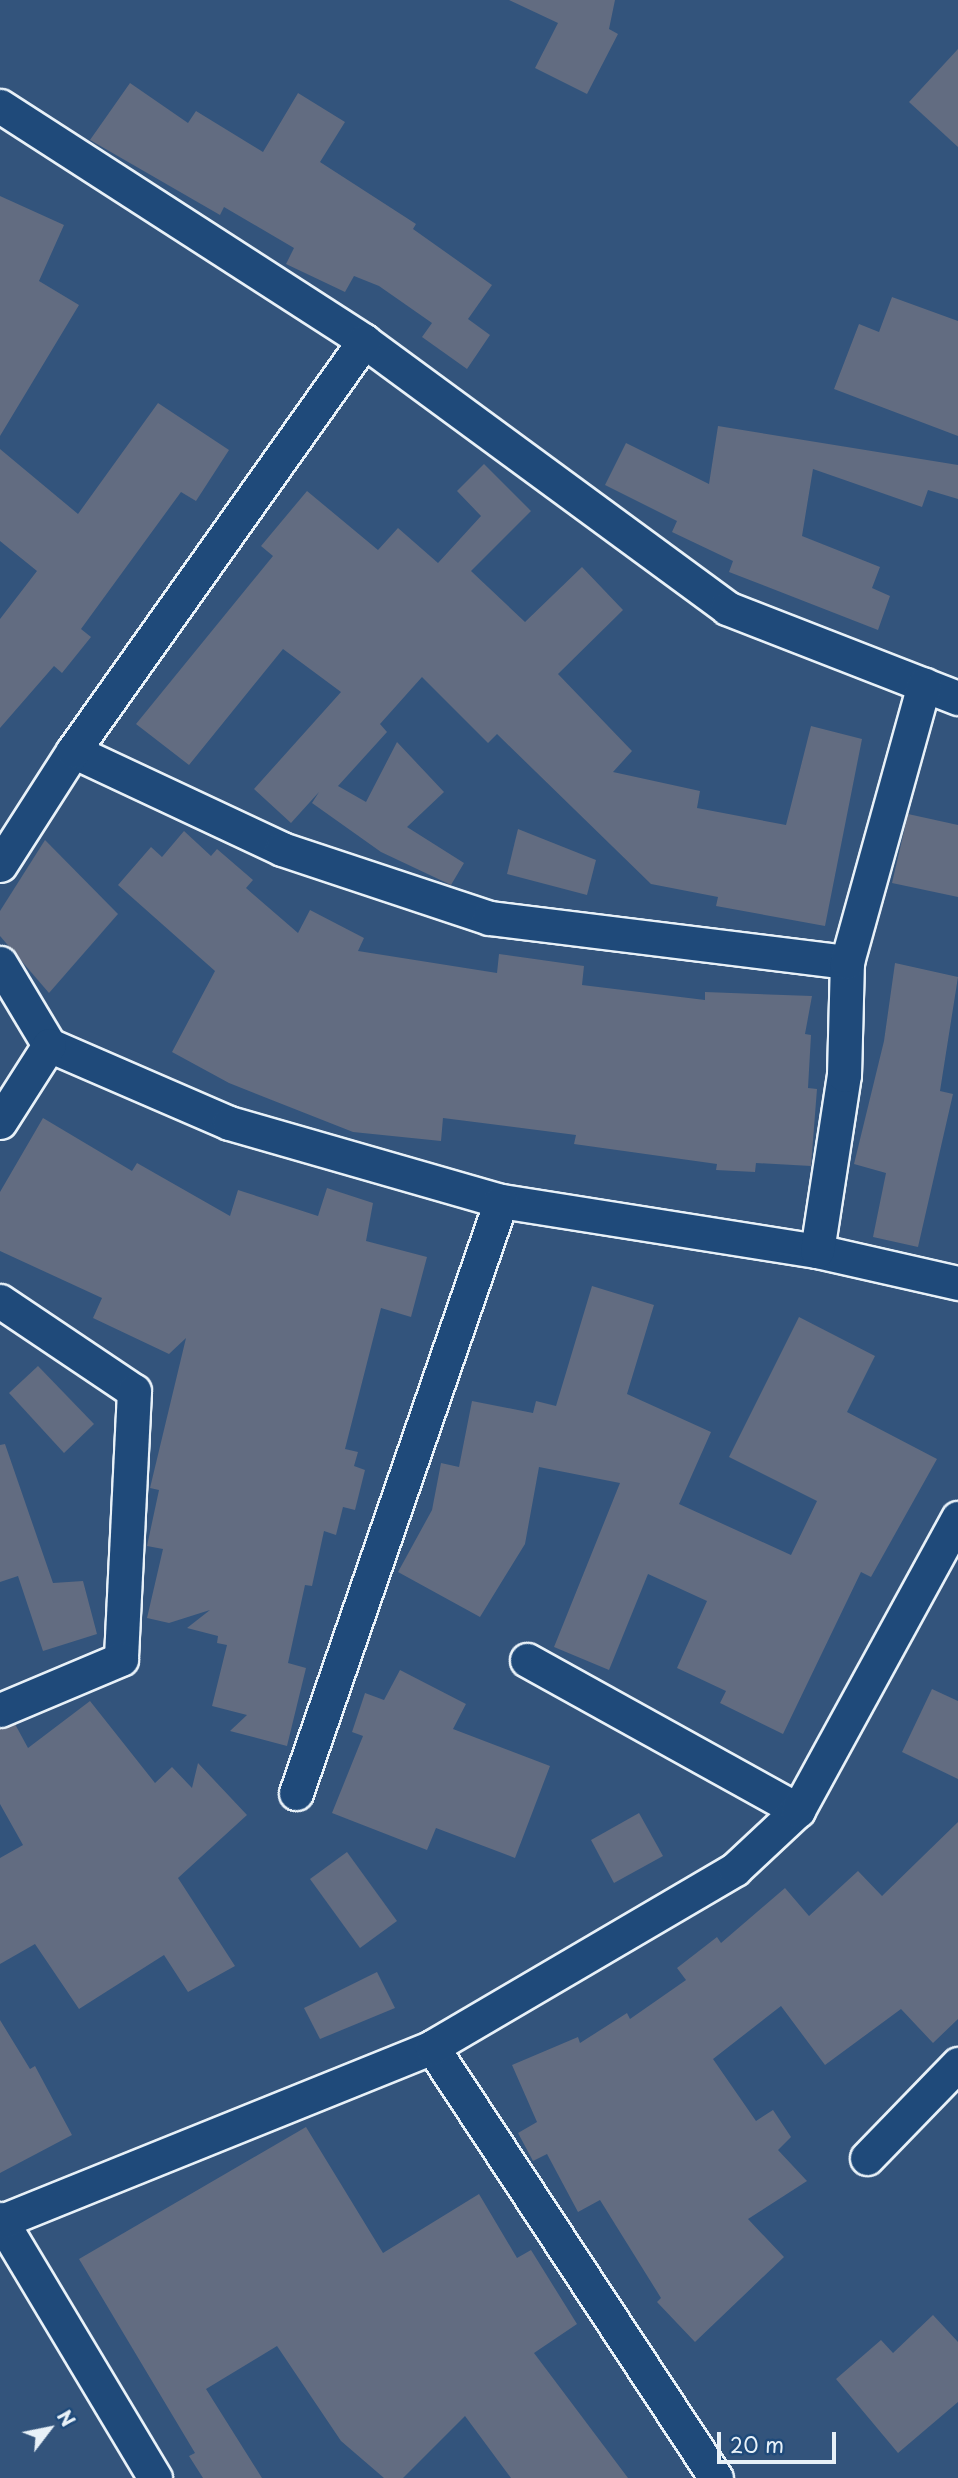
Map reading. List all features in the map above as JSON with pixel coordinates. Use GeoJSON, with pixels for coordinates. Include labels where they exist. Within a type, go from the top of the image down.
{"type":"FeatureCollection","features":[{"type":"Feature","properties":{"kind":"street"},"geometry":{"type":"LineString","coordinates":[[0,106],[364,341],[727,608],[958,698]]}},
{"type":"Feature","properties":{"kind":"street"},"geometry":{"type":"LineString","coordinates":[[0,864],[73,751],[364,341]]}},
{"type":"Feature","properties":{"kind":"street"},"geometry":{"type":"LineString","coordinates":[[817,1251],[844,1075],[846,962],[924,685]]}},
{"type":"Feature","properties":{"kind":"street"},"geometry":{"type":"LineString","coordinates":[[73,751],[282,849],[489,918],[846,962]]}},
{"type":"Feature","properties":{"kind":"street"},"geometry":{"type":"LineString","coordinates":[[0,963],[49,1045],[229,1123],[501,1201],[817,1251],[958,1283]]}},
{"type":"Feature","properties":{"kind":"street"},"geometry":{"type":"LineString","coordinates":[[0,1122],[49,1045]]}},
{"type":"Feature","properties":{"kind":"street"},"geometry":{"type":"LineString","coordinates":[[296,1793],[501,1201]]}},
{"type":"Feature","properties":{"kind":"street"},"geometry":{"type":"LineString","coordinates":[[0,1301],[134,1391],[121,1659],[0,1710]]}},
{"type":"Feature","properties":{"kind":"street"},"geometry":{"type":"LineString","coordinates":[[155,2478],[1,2220],[432,2047],[735,1869],[798,1810],[958,1518]]}},
{"type":"Feature","properties":{"kind":"street"},"geometry":{"type":"LineString","coordinates":[[527,1660],[798,1810]]}},
{"type":"Feature","properties":{"kind":"street"},"geometry":{"type":"LineString","coordinates":[[432,2047],[716,2478]]}},
{"type":"Feature","properties":{"kind":"street"},"geometry":{"type":"LineString","coordinates":[[867,2158],[958,2064]]}},
{"type":"Feature","properties":{"kind":"building"},"geometry":{"type":"Polygon","coordinates":[[[509,0],[615,0],[609,29],[618,34],[587,94],[535,68],[558,23],[509,0]]]}},
{"type":"Feature","properties":{"kind":"building"},"geometry":{"type":"Polygon","coordinates":[[[958,49],[958,147],[909,102],[958,49]]]}},
{"type":"Feature","properties":{"kind":"building"},"geometry":{"type":"Polygon","coordinates":[[[130,83],[188,123],[196,111],[263,152],[298,93],[345,122],[320,162],[416,224],[413,229],[492,285],[468,319],[490,335],[467,369],[422,337],[432,323],[379,286],[354,276],[345,292],[286,264],[294,248],[224,207],[220,215],[90,140],[130,83]]]}},
{"type":"Feature","properties":{"kind":"building"},"geometry":{"type":"Polygon","coordinates":[[[0,196],[64,225],[39,281],[79,305],[0,436],[0,196]]]}},
{"type":"Feature","properties":{"kind":"building"},"geometry":{"type":"Polygon","coordinates":[[[892,297],[958,321],[958,436],[834,389],[859,324],[879,332],[892,297]]]}},
{"type":"Feature","properties":{"kind":"building"},"geometry":{"type":"Polygon","coordinates":[[[158,403],[229,450],[196,501],[181,492],[81,629],[91,637],[62,673],[54,666],[0,728],[0,619],[37,571],[0,541],[0,449],[78,514],[158,403]]]}},
{"type":"Feature","properties":{"kind":"building"},"geometry":{"type":"Polygon","coordinates":[[[718,426],[958,465],[958,499],[928,490],[922,507],[813,469],[802,536],[880,567],[872,588],[890,596],[878,630],[729,572],[733,561],[672,532],[677,521],[605,485],[626,443],[709,484],[718,426]]]}},
{"type":"Feature","properties":{"kind":"building"},"geometry":{"type":"Polygon","coordinates":[[[484,464],[531,511],[471,571],[525,622],[582,567],[623,610],[558,674],[632,751],[613,772],[700,791],[697,808],[786,825],[811,726],[862,739],[825,926],[716,906],[718,897],[651,884],[497,734],[488,743],[422,677],[380,724],[387,732],[338,786],[366,802],[397,742],[444,792],[407,827],[464,863],[451,885],[381,852],[312,803],[319,792],[291,823],[254,789],[341,692],[283,649],[189,765],[136,724],[273,556],[261,546],[307,491],[378,550],[398,528],[438,563],[481,516],[457,491],[484,464]]]}},
{"type":"Feature","properties":{"kind":"building"},"geometry":{"type":"Polygon","coordinates":[[[908,814],[958,825],[958,897],[892,883],[908,814]]]}},
{"type":"Feature","properties":{"kind":"building"},"geometry":{"type":"Polygon","coordinates":[[[518,829],[596,860],[587,895],[507,874],[518,829]]]}},
{"type":"Feature","properties":{"kind":"building"},"geometry":{"type":"Polygon","coordinates":[[[184,831],[211,856],[217,849],[253,880],[246,888],[298,933],[310,910],[364,938],[358,951],[497,973],[499,954],[584,966],[582,985],[705,1000],[705,992],[812,996],[805,1034],[811,1035],[808,1088],[817,1089],[811,1166],[756,1163],[755,1172],[716,1170],[717,1164],[574,1144],[576,1135],[443,1118],[441,1141],[353,1132],[229,1083],[172,1052],[215,971],[118,885],[151,847],[162,857],[184,831]]]}},
{"type":"Feature","properties":{"kind":"building"},"geometry":{"type":"Polygon","coordinates":[[[45,840],[118,914],[49,993],[0,936],[0,911],[45,840]]]}},
{"type":"Feature","properties":{"kind":"building"},"geometry":{"type":"Polygon","coordinates":[[[895,963],[958,977],[940,1091],[953,1094],[918,1247],[873,1237],[886,1173],[854,1164],[884,1041],[895,963]]]}},
{"type":"Feature","properties":{"kind":"building"},"geometry":{"type":"Polygon","coordinates":[[[43,1118],[132,1171],[137,1163],[230,1216],[238,1190],[318,1216],[327,1188],[373,1203],[366,1241],[427,1257],[411,1317],[381,1308],[345,1449],[358,1452],[354,1466],[365,1470],[355,1510],[343,1507],[336,1535],[324,1531],[312,1586],[305,1585],[288,1663],[306,1668],[287,1746],[230,1731],[247,1715],[212,1706],[227,1645],[217,1643],[218,1636],[187,1628],[210,1610],[169,1623],[147,1618],[163,1549],[147,1546],[159,1490],[150,1488],[186,1338],[169,1354],[93,1318],[102,1298],[0,1251],[0,1192],[43,1118]]]}},
{"type":"Feature","properties":{"kind":"building"},"geometry":{"type":"Polygon","coordinates":[[[592,1286],[654,1305],[627,1394],[711,1432],[679,1504],[791,1555],[817,1501],[729,1457],[799,1317],[875,1356],[847,1412],[937,1459],[871,1577],[861,1572],[783,1734],[720,1703],[726,1691],[677,1668],[707,1601],[648,1574],[609,1670],[554,1647],[620,1483],[539,1467],[525,1544],[480,1617],[398,1572],[432,1510],[441,1463],[459,1467],[472,1401],[533,1413],[536,1401],[556,1406],[592,1286]]]}},
{"type":"Feature","properties":{"kind":"building"},"geometry":{"type":"Polygon","coordinates":[[[38,1366],[94,1424],[64,1453],[9,1393],[38,1366]]]}},
{"type":"Feature","properties":{"kind":"building"},"geometry":{"type":"Polygon","coordinates":[[[5,1444],[53,1583],[83,1581],[97,1634],[43,1651],[18,1576],[0,1582],[0,1445],[5,1444]]]}},
{"type":"Feature","properties":{"kind":"building"},"geometry":{"type":"Polygon","coordinates":[[[400,1670],[466,1704],[453,1729],[550,1766],[515,1858],[436,1828],[427,1850],[332,1813],[363,1736],[352,1732],[365,1693],[384,1700],[400,1670]]]}},
{"type":"Feature","properties":{"kind":"building"},"geometry":{"type":"Polygon","coordinates":[[[932,1689],[958,1701],[958,1779],[902,1752],[932,1689]]]}},
{"type":"Feature","properties":{"kind":"building"},"geometry":{"type":"Polygon","coordinates":[[[90,1701],[155,1783],[172,1767],[192,1788],[198,1763],[247,1815],[178,1878],[235,1966],[188,1992],[164,1955],[79,2009],[35,1944],[0,1964],[0,1858],[23,1845],[0,1804],[0,1729],[15,1724],[28,1748],[90,1701]]]}},
{"type":"Feature","properties":{"kind":"building"},"geometry":{"type":"Polygon","coordinates":[[[639,1813],[663,1856],[614,1883],[591,1840],[639,1813]]]}},
{"type":"Feature","properties":{"kind":"building"},"geometry":{"type":"Polygon","coordinates":[[[958,1822],[958,2019],[933,2043],[901,2009],[825,2065],[781,2006],[713,2059],[756,2121],[773,2110],[791,2137],[778,2150],[807,2181],[748,2219],[784,2257],[695,2342],[657,2302],[661,2298],[600,2200],[578,2212],[547,2154],[533,2161],[518,2133],[537,2122],[512,2065],[578,2037],[580,2043],[627,2013],[630,2019],[686,1980],[677,1968],[717,1937],[721,1943],[785,1888],[809,1916],[858,1871],[882,1896],[958,1822]]]}},
{"type":"Feature","properties":{"kind":"building"},"geometry":{"type":"Polygon","coordinates":[[[347,1852],[397,1921],[360,1948],[310,1879],[347,1852]]]}},
{"type":"Feature","properties":{"kind":"building"},"geometry":{"type":"Polygon","coordinates":[[[377,1972],[395,2008],[320,2039],[304,2008],[377,1972]]]}},
{"type":"Feature","properties":{"kind":"building"},"geometry":{"type":"Polygon","coordinates":[[[0,2020],[30,2069],[35,2066],[72,2135],[0,2173],[0,2020]]]}},
{"type":"Feature","properties":{"kind":"building"},"geometry":{"type":"Polygon","coordinates":[[[306,2127],[383,2253],[479,2194],[517,2258],[531,2250],[577,2324],[534,2353],[628,2478],[511,2478],[465,2416],[403,2478],[384,2478],[341,2441],[277,2346],[206,2389],[262,2478],[203,2478],[189,2456],[195,2453],[79,2259],[306,2127]]]}},
{"type":"Feature","properties":{"kind":"building"},"geometry":{"type":"Polygon","coordinates":[[[933,2315],[958,2342],[958,2402],[898,2453],[836,2379],[881,2340],[893,2353],[933,2315]]]}}]}
